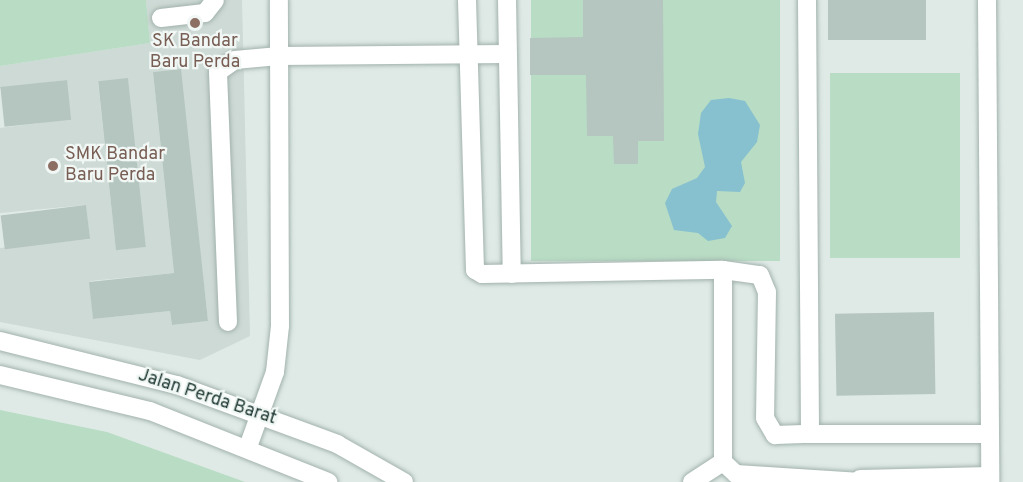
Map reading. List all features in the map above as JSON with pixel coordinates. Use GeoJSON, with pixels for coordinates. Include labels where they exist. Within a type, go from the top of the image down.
{"type":"FeatureCollection","features":[{"type":"Feature","properties":{"kind":"street"},"geometry":{"type":"LineString","coordinates":[[161,18],[205,13],[215,0]]}},
{"type":"Feature","properties":{"kind":"street"},"geometry":{"type":"LineString","coordinates":[[248,447],[275,372],[280,326],[279,0]]}},
{"type":"Feature","properties":{"kind":"street"},"geometry":{"type":"LineString","coordinates":[[467,0],[471,257],[482,274],[749,271],[766,282],[768,428],[775,435],[990,434]]}},
{"type":"Feature","properties":{"kind":"street"},"geometry":{"type":"LineString","coordinates":[[507,0],[512,274]]}},
{"type":"Feature","properties":{"kind":"street"},"geometry":{"type":"LineString","coordinates":[[807,0],[810,434]]}},
{"type":"Feature","properties":{"kind":"street"},"geometry":{"type":"LineString","coordinates":[[723,270],[723,462],[736,474],[860,480],[990,479],[987,0]]}},
{"type":"Feature","properties":{"kind":"street"},"geometry":{"type":"LineString","coordinates":[[228,322],[215,77],[235,60],[279,56],[507,54]]}},
{"type":"Feature","properties":{"kind":"street","name":"Jalan Perda Barat"},"geometry":{"type":"LineString","coordinates":[[0,341],[177,385],[337,444],[404,482]]}},
{"type":"Feature","properties":{"kind":"street","name":"Jalan Perda Barat"},"geometry":{"type":"LineString","coordinates":[[0,375],[150,411],[248,447],[328,482]]}},
{"type":"Feature","properties":{"kind":"street"},"geometry":{"type":"LineString","coordinates":[[692,482],[723,462]]}},
{"type":"Feature","properties":{"kind":"shaded area","name":"SMK Bandar Baru Perda"},"geometry":{"type":"Polygon","coordinates":[[[146,0],[242,0],[250,336],[200,360],[0,322],[0,248],[90,239],[86,205],[0,213],[0,128],[71,119],[66,80],[0,88],[0,66],[150,43],[146,0]],[[180,69],[153,72],[174,273],[90,281],[93,319],[170,311],[172,325],[208,321],[180,69]],[[128,79],[98,82],[116,250],[145,247],[128,79]]]}},
{"type":"Feature","properties":{"kind":"green space"},"geometry":{"type":"Polygon","coordinates":[[[0,0],[146,0],[150,43],[0,66],[0,0]]]}},
{"type":"Feature","properties":{"kind":"green space"},"geometry":{"type":"Polygon","coordinates":[[[531,0],[780,0],[780,261],[531,261],[531,0]]]}},
{"type":"Feature","properties":{"kind":"green space"},"geometry":{"type":"Polygon","coordinates":[[[830,73],[960,73],[960,258],[830,258],[830,73]]]}},
{"type":"Feature","properties":{"kind":"green space"},"geometry":{"type":"Polygon","coordinates":[[[0,410],[107,432],[245,482],[0,482],[0,410]]]}},
{"type":"Feature","properties":{"kind":"water"},"geometry":{"type":"Polygon","coordinates":[[[729,98],[745,101],[760,125],[757,142],[741,162],[745,183],[740,192],[717,191],[716,202],[732,226],[725,238],[708,241],[698,233],[674,230],[665,203],[672,189],[697,178],[705,167],[698,134],[701,113],[711,100],[729,98]]]}},
{"type":"Feature","properties":{"kind":"building"},"geometry":{"type":"Polygon","coordinates":[[[583,0],[663,0],[664,141],[638,141],[638,164],[614,164],[613,136],[587,136],[586,75],[530,75],[530,38],[583,37],[583,0]]]}},
{"type":"Feature","properties":{"kind":"building"},"geometry":{"type":"Polygon","coordinates":[[[828,0],[926,0],[926,40],[828,40],[828,0]]]}},
{"type":"Feature","properties":{"kind":"building"},"geometry":{"type":"Polygon","coordinates":[[[181,69],[208,321],[172,325],[170,311],[93,319],[89,282],[174,273],[153,72],[181,69]]]}},
{"type":"Feature","properties":{"kind":"building"},"geometry":{"type":"Polygon","coordinates":[[[128,78],[146,247],[116,250],[98,81],[128,78]]]}},
{"type":"Feature","properties":{"kind":"building"},"geometry":{"type":"Polygon","coordinates":[[[67,80],[71,120],[5,127],[0,87],[67,80]]]}},
{"type":"Feature","properties":{"kind":"building"},"geometry":{"type":"Polygon","coordinates":[[[86,205],[90,239],[5,249],[1,215],[86,205]]]}},
{"type":"Feature","properties":{"kind":"building"},"geometry":{"type":"Polygon","coordinates":[[[934,312],[935,394],[836,396],[835,314],[934,312]]]}},
{"type":"Feature","properties":{"kind":"place","name":"SK Bandar Baru Perda"},"geometry":{"type":"Point","coordinates":[195,23]}},
{"type":"Feature","properties":{"kind":"place","name":"SMK Bandar Baru Perda"},"geometry":{"type":"Point","coordinates":[53,166]}}]}
